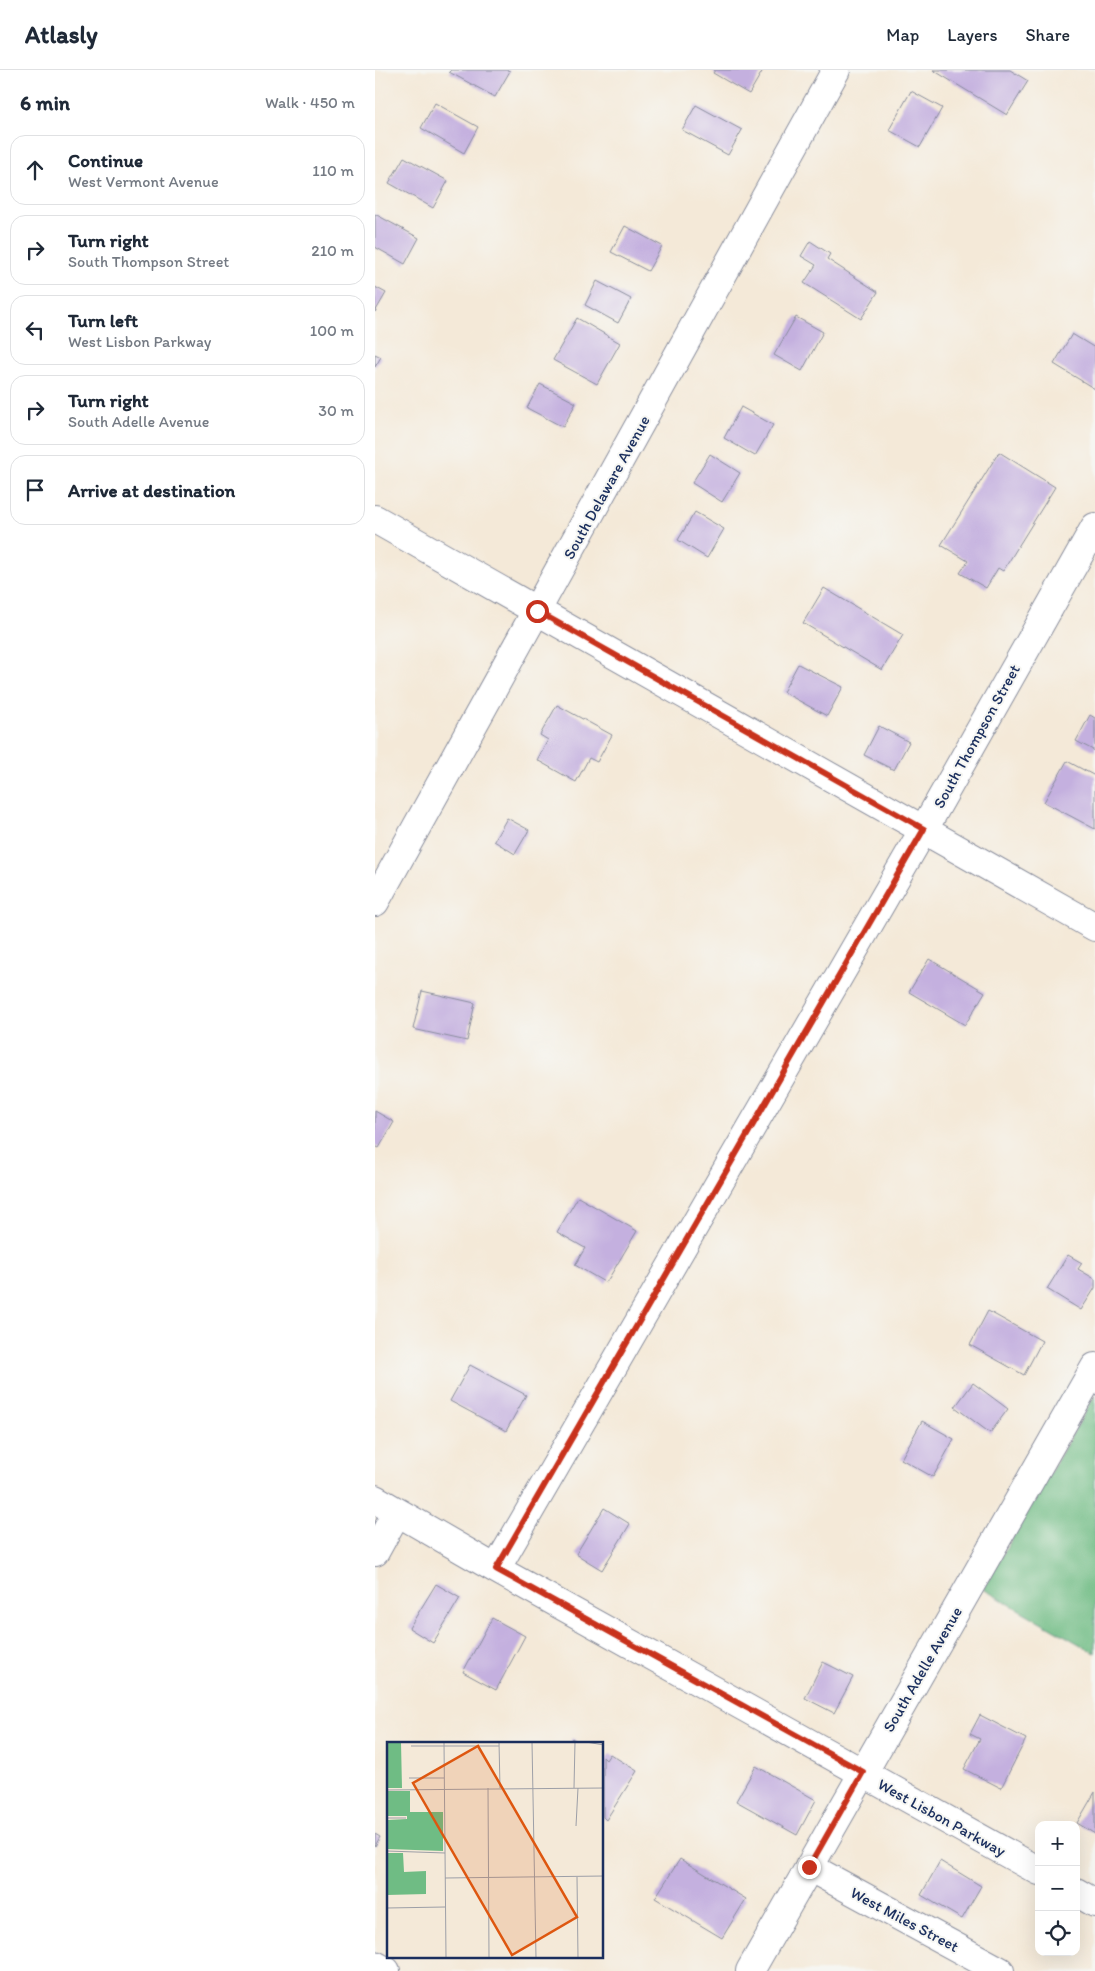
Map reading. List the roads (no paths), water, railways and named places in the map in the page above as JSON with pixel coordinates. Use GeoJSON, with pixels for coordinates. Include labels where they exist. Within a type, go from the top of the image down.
{"type":"FeatureCollection","features":[{"type":"Feature","properties":{"kind":"street","name":"South Delaware Avenue"},"geometry":{"type":"LineString","coordinates":[[375,902],[835,70]]}},
{"type":"Feature","properties":{"kind":"street"},"geometry":{"type":"LineString","coordinates":[[375,519],[1095,926]]}},
{"type":"Feature","properties":{"kind":"street","name":"South Thompson Street"},"geometry":{"type":"LineString","coordinates":[[496,1569],[924,829],[1095,527]]}},
{"type":"Feature","properties":{"kind":"street","name":"South Adelle Avenue"},"geometry":{"type":"LineString","coordinates":[[750,1971],[1095,1367]]}},
{"type":"Feature","properties":{"kind":"street"},"geometry":{"type":"LineString","coordinates":[[375,1552],[386,1505]]}},
{"type":"Feature","properties":{"kind":"street","name":"West Lisbon Parkway"},"geometry":{"type":"LineString","coordinates":[[386,1505],[496,1569],[1035,1869]]}},
{"type":"Feature","properties":{"kind":"street","name":"West Miles Street"},"geometry":{"type":"LineString","coordinates":[[809,1867],[1000,1971]]}},
{"type":"Feature","properties":{"kind":"street"},"geometry":{"type":"LineString","coordinates":[[1080,1894],[1095,1903]]}},
{"type":"Feature","properties":{"kind":"street"},"geometry":{"type":"LineString","coordinates":[[375,1965],[386,1971]]}}]}
